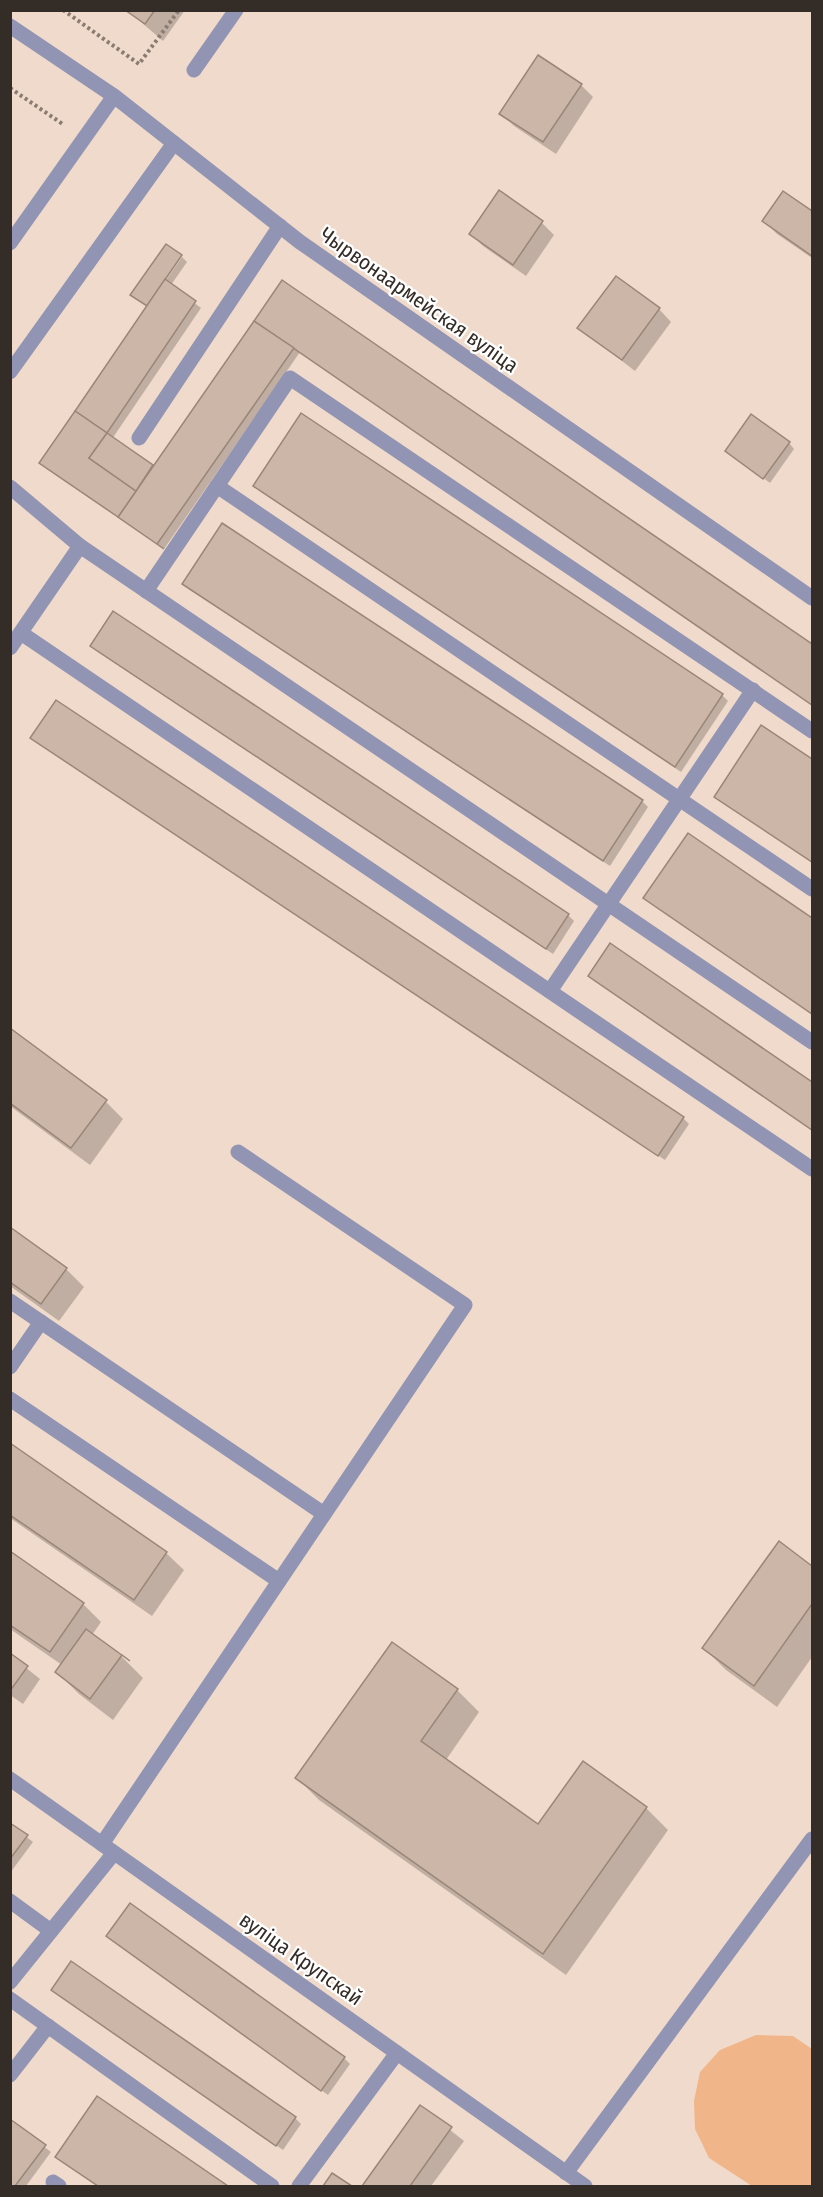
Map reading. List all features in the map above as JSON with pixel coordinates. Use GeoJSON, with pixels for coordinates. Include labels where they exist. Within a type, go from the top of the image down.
{"type":"FeatureCollection","features":[{"type":"Feature","properties":{"kind":"street"},"geometry":{"type":"LineString","coordinates":[[194,70],[236,10]]}},
{"type":"Feature","properties":{"kind":"street","name":"Чырвонаармейская вуліца"},"geometry":{"type":"LineString","coordinates":[[10,26],[114,96],[280,226],[813,598]]}},
{"type":"Feature","properties":{"kind":"street"},"geometry":{"type":"LineString","coordinates":[[10,243],[114,96]]}},
{"type":"Feature","properties":{"kind":"street"},"geometry":{"type":"LineString","coordinates":[[10,372],[174,143]]}},
{"type":"Feature","properties":{"kind":"street"},"geometry":{"type":"LineString","coordinates":[[139,438],[280,226]]}},
{"type":"Feature","properties":{"kind":"street"},"geometry":{"type":"LineString","coordinates":[[146,591],[290,378],[813,731]]}},
{"type":"Feature","properties":{"kind":"street"},"geometry":{"type":"LineString","coordinates":[[218,486],[813,889]]}},
{"type":"Feature","properties":{"kind":"street"},"geometry":{"type":"LineString","coordinates":[[10,487],[80,546],[813,1042]]}},
{"type":"Feature","properties":{"kind":"street"},"geometry":{"type":"LineString","coordinates":[[10,648],[80,546]]}},
{"type":"Feature","properties":{"kind":"street"},"geometry":{"type":"LineString","coordinates":[[21,633],[813,1169]]}},
{"type":"Feature","properties":{"kind":"street"},"geometry":{"type":"LineString","coordinates":[[550,991],[753,690]]}},
{"type":"Feature","properties":{"kind":"street"},"geometry":{"type":"LineString","coordinates":[[10,1982],[51,1931],[108,1848],[279,1581],[465,1305],[238,1152]]}},
{"type":"Feature","properties":{"kind":"street"},"geometry":{"type":"LineString","coordinates":[[10,1301],[324,1514]]}},
{"type":"Feature","properties":{"kind":"street"},"geometry":{"type":"LineString","coordinates":[[10,1367],[41,1322]]}},
{"type":"Feature","properties":{"kind":"street"},"geometry":{"type":"LineString","coordinates":[[10,1399],[279,1581]]}},
{"type":"Feature","properties":{"kind":"street","name":"вуліца Крупскай"},"geometry":{"type":"LineString","coordinates":[[10,1779],[585,2187]]}},
{"type":"Feature","properties":{"kind":"street"},"geometry":{"type":"LineString","coordinates":[[566,2174],[813,1839]]}},
{"type":"Feature","properties":{"kind":"street"},"geometry":{"type":"LineString","coordinates":[[10,1901],[51,1931]]}},
{"type":"Feature","properties":{"kind":"street"},"geometry":{"type":"LineString","coordinates":[[10,1999],[272,2187]]}},
{"type":"Feature","properties":{"kind":"street"},"geometry":{"type":"LineString","coordinates":[[10,2075],[48,2026]]}},
{"type":"Feature","properties":{"kind":"street"},"geometry":{"type":"LineString","coordinates":[[298,2187],[397,2053]]}},
{"type":"Feature","properties":{"kind":"path"},"geometry":{"type":"LineString","coordinates":[[63,10],[139,64],[179,10]]}},
{"type":"Feature","properties":{"kind":"path"},"geometry":{"type":"LineString","coordinates":[[10,88],[84,139]]}},
{"type":"Feature","properties":{"kind":"shaded area"},"geometry":{"type":"Polygon","coordinates":[[[756,2035],[793,2036],[812,2049],[812,2186],[752,2186],[709,2158],[695,2129],[694,2101],[700,2072],[720,2050],[756,2035]]]}},
{"type":"Feature","properties":{"kind":"building"},"geometry":{"type":"Polygon","coordinates":[[[125,10],[155,10],[145,24],[125,10]]]}},
{"type":"Feature","properties":{"kind":"building"},"geometry":{"type":"Polygon","coordinates":[[[538,55],[582,84],[543,142],[499,114],[538,55]]]}},
{"type":"Feature","properties":{"kind":"building"},"geometry":{"type":"Polygon","coordinates":[[[499,190],[543,221],[513,265],[469,234],[499,190]]]}},
{"type":"Feature","properties":{"kind":"building"},"geometry":{"type":"Polygon","coordinates":[[[783,191],[812,211],[812,256],[762,221],[783,191]]]}},
{"type":"Feature","properties":{"kind":"building"},"geometry":{"type":"Polygon","coordinates":[[[166,244],[182,255],[147,306],[130,295],[166,244]]]}},
{"type":"Feature","properties":{"kind":"building"},"geometry":{"type":"Polygon","coordinates":[[[616,276],[660,308],[622,360],[577,328],[616,276]]]}},
{"type":"Feature","properties":{"kind":"building"},"geometry":{"type":"Polygon","coordinates":[[[165,279],[196,301],[107,433],[75,411],[165,279]]]}},
{"type":"Feature","properties":{"kind":"building"},"geometry":{"type":"Polygon","coordinates":[[[282,280],[812,644],[812,705],[254,321],[282,280]]]}},
{"type":"Feature","properties":{"kind":"building"},"geometry":{"type":"Polygon","coordinates":[[[254,321],[294,348],[157,544],[164,549],[118,517],[254,321]]]}},
{"type":"Feature","properties":{"kind":"building"},"geometry":{"type":"Polygon","coordinates":[[[75,411],[107,433],[89,458],[136,491],[118,517],[39,463],[75,411]]]}},
{"type":"Feature","properties":{"kind":"building"},"geometry":{"type":"Polygon","coordinates":[[[301,413],[723,694],[675,767],[253,486],[301,413]]]}},
{"type":"Feature","properties":{"kind":"building"},"geometry":{"type":"Polygon","coordinates":[[[751,414],[790,442],[763,479],[725,451],[751,414]]]}},
{"type":"Feature","properties":{"kind":"building"},"geometry":{"type":"Polygon","coordinates":[[[107,433],[153,465],[136,491],[89,458],[107,433]]]}},
{"type":"Feature","properties":{"kind":"building"},"geometry":{"type":"Polygon","coordinates":[[[222,523],[643,800],[603,861],[182,584],[222,523]]]}},
{"type":"Feature","properties":{"kind":"building"},"geometry":{"type":"Polygon","coordinates":[[[113,611],[569,914],[546,949],[90,646],[113,611]]]}},
{"type":"Feature","properties":{"kind":"building"},"geometry":{"type":"Polygon","coordinates":[[[56,700],[684,1117],[658,1156],[30,738],[56,700]]]}},
{"type":"Feature","properties":{"kind":"building"},"geometry":{"type":"Polygon","coordinates":[[[761,725],[812,759],[812,862],[714,797],[761,725]]]}},
{"type":"Feature","properties":{"kind":"building"},"geometry":{"type":"Polygon","coordinates":[[[688,833],[812,918],[812,1014],[643,898],[688,833]]]}},
{"type":"Feature","properties":{"kind":"building"},"geometry":{"type":"Polygon","coordinates":[[[610,943],[812,1082],[812,1130],[588,976],[610,943]]]}},
{"type":"Feature","properties":{"kind":"building"},"geometry":{"type":"Polygon","coordinates":[[[10,1028],[107,1100],[71,1148],[10,1103],[10,1028]]]}},
{"type":"Feature","properties":{"kind":"building"},"geometry":{"type":"Polygon","coordinates":[[[10,1227],[67,1268],[41,1304],[10,1282],[10,1227]]]}},
{"type":"Feature","properties":{"kind":"building"},"geometry":{"type":"Polygon","coordinates":[[[10,1443],[167,1552],[134,1600],[10,1515],[10,1443]]]}},
{"type":"Feature","properties":{"kind":"building"},"geometry":{"type":"Polygon","coordinates":[[[779,1541],[812,1566],[812,1604],[754,1686],[702,1648],[779,1541]]]}},
{"type":"Feature","properties":{"kind":"building"},"geometry":{"type":"Polygon","coordinates":[[[10,1551],[84,1603],[50,1652],[10,1625],[10,1551]]]}},
{"type":"Feature","properties":{"kind":"building"},"geometry":{"type":"Polygon","coordinates":[[[86,1629],[122,1655],[90,1699],[55,1672],[86,1629]]]}},
{"type":"Feature","properties":{"kind":"building"},"geometry":{"type":"Polygon","coordinates":[[[392,1642],[458,1689],[421,1741],[538,1824],[583,1761],[647,1807],[543,1954],[295,1778],[392,1642]]]}},
{"type":"Feature","properties":{"kind":"building"},"geometry":{"type":"Polygon","coordinates":[[[10,1653],[28,1666],[10,1691],[10,1653]]]}},
{"type":"Feature","properties":{"kind":"building"},"geometry":{"type":"Polygon","coordinates":[[[10,1823],[28,1835],[10,1859],[10,1823]]]}},
{"type":"Feature","properties":{"kind":"building"},"geometry":{"type":"Polygon","coordinates":[[[130,1903],[345,2057],[321,2091],[106,1936],[130,1903]]]}},
{"type":"Feature","properties":{"kind":"building"},"geometry":{"type":"Polygon","coordinates":[[[71,1961],[296,2117],[276,2146],[51,1990],[71,1961]]]}},
{"type":"Feature","properties":{"kind":"building"},"geometry":{"type":"Polygon","coordinates":[[[97,2096],[228,2186],[98,2186],[55,2157],[97,2096]]]}},
{"type":"Feature","properties":{"kind":"building"},"geometry":{"type":"Polygon","coordinates":[[[420,2105],[452,2127],[410,2186],[362,2186],[420,2105]]]}},
{"type":"Feature","properties":{"kind":"building"},"geometry":{"type":"Polygon","coordinates":[[[10,2119],[46,2145],[15,2186],[10,2186],[10,2119]]]}},
{"type":"Feature","properties":{"kind":"building"},"geometry":{"type":"Polygon","coordinates":[[[332,2173],[352,2186],[323,2186],[332,2173]]]}}]}
